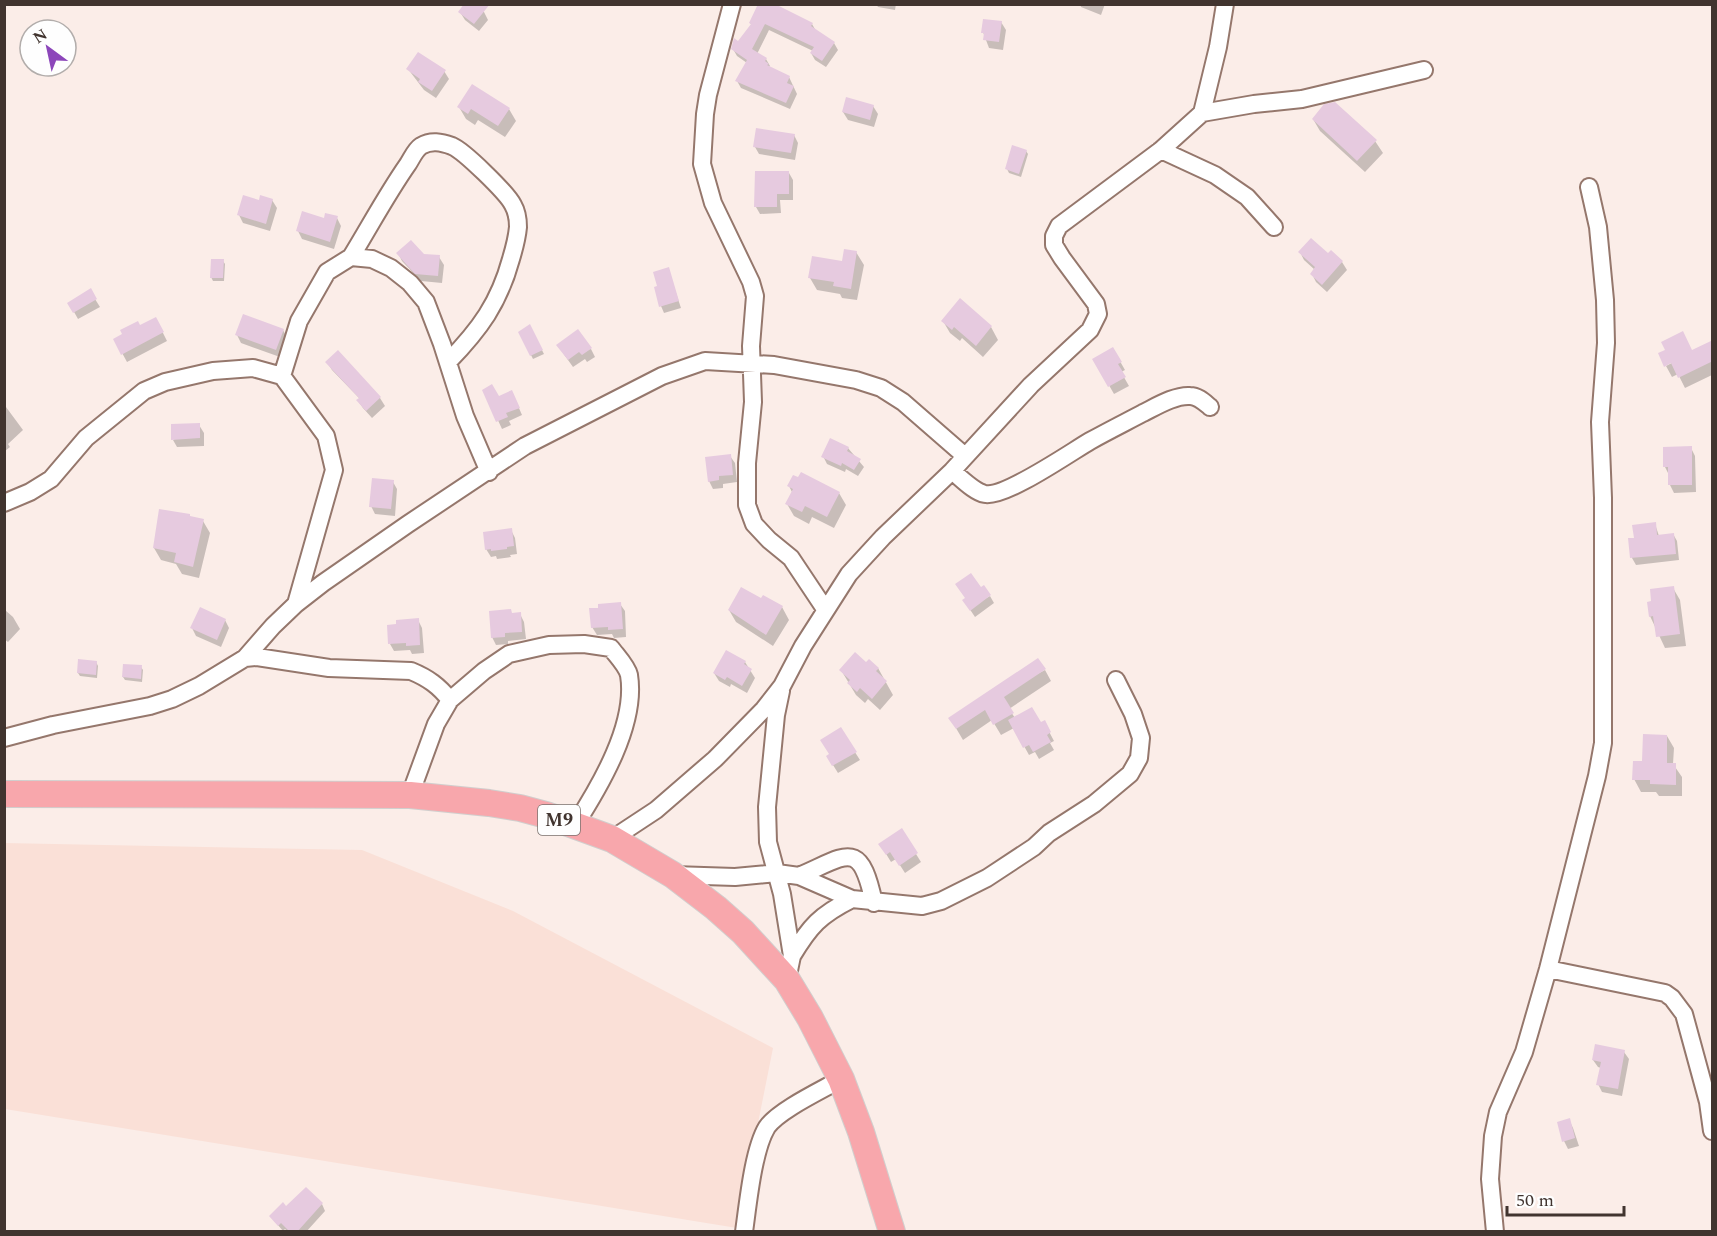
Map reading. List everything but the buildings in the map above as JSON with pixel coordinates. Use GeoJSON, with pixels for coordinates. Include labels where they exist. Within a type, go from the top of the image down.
{"type":"FeatureCollection","features":[{"type":"Feature","properties":{"kind":"main road","name":"M9"},"geometry":{"type":"LineString","coordinates":[[4,794],[410,795],[489,802],[520,808],[612,839],[673,875],[717,908],[743,933],[790,968],[810,1018],[841,1079],[861,1132],[892,1232]]}},
{"type":"Feature","properties":{"kind":"street"},"geometry":{"type":"LineString","coordinates":[[732,4],[722,47],[712,76],[705,114],[702,164],[713,203],[751,282],[755,297],[750,364],[753,402],[747,463],[747,505],[754,524],[790,558],[825,609]]}},
{"type":"Feature","properties":{"kind":"street"},"geometry":{"type":"LineString","coordinates":[[612,839],[656,810],[715,759],[764,709],[782,686],[825,609],[849,574],[883,537],[952,471],[1031,385],[1095,324],[1098,314],[1096,304],[1062,258],[1054,244],[1054,236],[1059,226],[1161,150],[1202,112],[1218,47],[1225,4]]}},
{"type":"Feature","properties":{"kind":"street"},"geometry":{"type":"LineString","coordinates":[[1202,112],[1302,99],[1424,70]]}},
{"type":"Feature","properties":{"kind":"street"},"geometry":{"type":"LineString","coordinates":[[282,376],[299,321],[327,272],[351,257],[393,184],[418,148],[427,143],[438,142],[454,146],[479,167],[512,203],[518,228],[498,298],[483,323],[448,362]]}},
{"type":"Feature","properties":{"kind":"street"},"geometry":{"type":"LineString","coordinates":[[1161,150],[1215,176],[1247,196],[1274,227]]}},
{"type":"Feature","properties":{"kind":"street"},"geometry":{"type":"LineString","coordinates":[[1495,1232],[1490,1179],[1493,1136],[1498,1113],[1524,1052],[1548,969],[1598,776],[1603,743],[1603,498],[1600,422],[1606,343],[1605,300],[1598,227],[1589,187]]}},
{"type":"Feature","properties":{"kind":"street"},"geometry":{"type":"LineString","coordinates":[[351,257],[372,259],[391,268],[410,283],[426,302],[465,416],[489,472]]}},
{"type":"Feature","properties":{"kind":"street"},"geometry":{"type":"LineString","coordinates":[[4,738],[53,725],[150,706],[172,699],[245,658],[296,604],[400,529],[525,447],[662,376],[705,361],[774,365],[856,380],[881,388],[903,402],[965,456]]}},
{"type":"Feature","properties":{"kind":"street"},"geometry":{"type":"LineString","coordinates":[[4,503],[30,492],[51,479],[86,438],[144,391],[165,382],[213,371],[254,368],[282,376],[326,436],[334,470],[296,604]]}},
{"type":"Feature","properties":{"kind":"street"},"geometry":{"type":"LineString","coordinates":[[952,471],[978,491],[986,495],[996,493],[1017,484],[1092,440],[1157,406],[1191,396],[1210,407]]}},
{"type":"Feature","properties":{"kind":"street"},"geometry":{"type":"LineString","coordinates":[[410,795],[436,724],[450,700],[484,671],[509,654],[549,645],[584,644],[611,648],[629,672],[625,724],[602,780],[575,825]]}},
{"type":"Feature","properties":{"kind":"street"},"geometry":{"type":"LineString","coordinates":[[245,658],[257,657],[329,668],[411,671],[439,686],[450,700]]}},
{"type":"Feature","properties":{"kind":"street"},"geometry":{"type":"LineString","coordinates":[[673,875],[735,877],[777,873],[799,876],[852,899],[874,903],[922,906],[941,901],[978,882],[1034,847],[1049,833],[1094,804],[1130,774],[1138,758],[1141,738],[1133,714],[1116,680]]}},
{"type":"Feature","properties":{"kind":"street"},"geometry":{"type":"LineString","coordinates":[[782,686],[776,715],[767,807],[768,842],[777,873],[790,968]]}},
{"type":"Feature","properties":{"kind":"street"},"geometry":{"type":"LineString","coordinates":[[799,876],[832,860],[849,857],[858,859],[869,879],[874,903]]}},
{"type":"Feature","properties":{"kind":"street"},"geometry":{"type":"LineString","coordinates":[[790,968],[802,939],[819,918],[852,899]]}},
{"type":"Feature","properties":{"kind":"street"},"geometry":{"type":"LineString","coordinates":[[1548,969],[1665,993],[1672,998],[1684,1014],[1708,1102],[1713,1131]]}},
{"type":"Feature","properties":{"kind":"street"},"geometry":{"type":"LineString","coordinates":[[744,1232],[759,1149],[768,1127],[789,1109],[841,1079]]}},
{"type":"Feature","properties":{"kind":"shaded area"},"geometry":{"type":"Polygon","coordinates":[[[4,843],[362,850],[513,911],[773,1048],[737,1228],[5,1109],[4,843]]]}}]}
